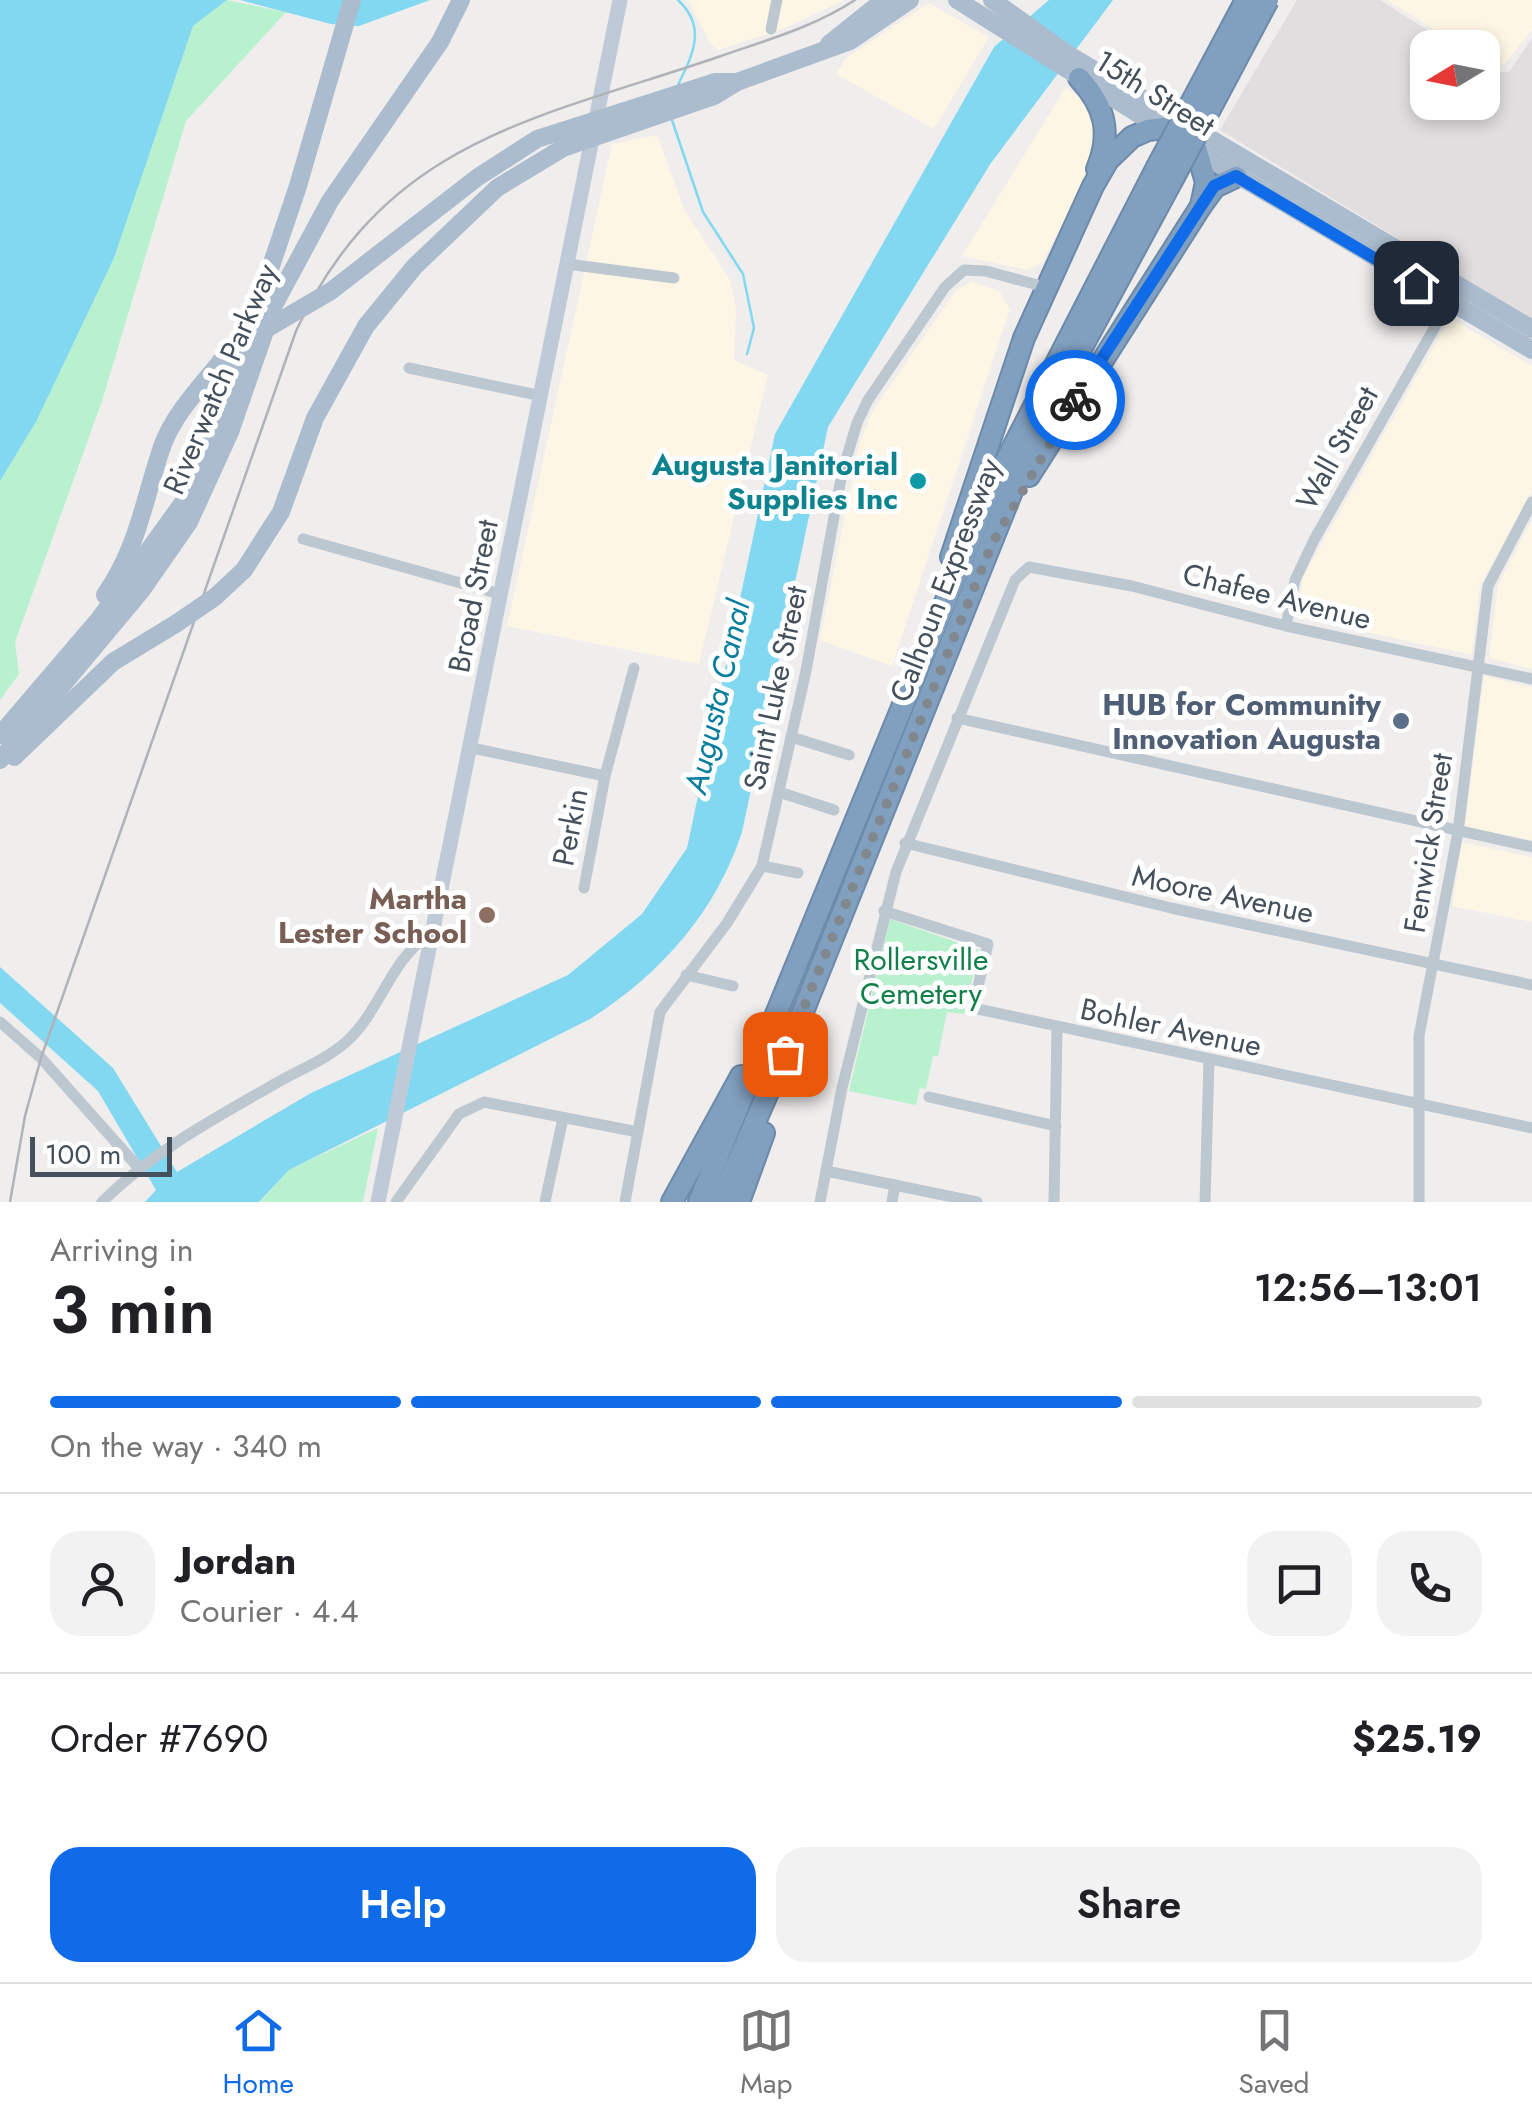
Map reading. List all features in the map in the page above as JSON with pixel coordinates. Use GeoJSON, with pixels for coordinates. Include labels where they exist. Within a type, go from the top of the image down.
{"type":"FeatureCollection","features":[{"type":"Feature","properties":{"kind":"highway","name":"Calhoun Expressway"},"geometry":{"type":"LineString","coordinates":[[720,1202],[844,913],[1035,434],[1246,0]]}},
{"type":"Feature","properties":{"kind":"highway","name":"Calhoun Expressway"},"geometry":{"type":"LineString","coordinates":[[699,1202],[992,488],[1165,173],[1268,0]]}},
{"type":"Feature","properties":{"kind":"highway"},"geometry":{"type":"LineString","coordinates":[[1080,78],[1096,96],[1105,123],[1104,152],[1094,186]]}},
{"type":"Feature","properties":{"kind":"highway"},"geometry":{"type":"LineString","coordinates":[[888,748],[1045,286],[1108,160],[1124,144],[1160,128],[1188,125],[1206,182],[1201,206]]}},
{"type":"Feature","properties":{"kind":"highway"},"geometry":{"type":"LineString","coordinates":[[992,544],[1064,417],[1214,186],[1236,176]]}},
{"type":"Feature","properties":{"kind":"highway"},"geometry":{"type":"LineString","coordinates":[[739,1202],[844,913]]}},
{"type":"Feature","properties":{"kind":"highway"},"geometry":{"type":"LineString","coordinates":[[672,1202],[792,982]]}},
{"type":"Feature","properties":{"kind":"main road","name":"Riverwatch Parkway"},"geometry":{"type":"LineString","coordinates":[[0,735],[147,558],[187,497],[215,432],[337,59],[352,0]]}},
{"type":"Feature","properties":{"kind":"main road","name":"Riverwatch Parkway"},"geometry":{"type":"LineString","coordinates":[[0,760],[141,591],[190,522],[230,432],[274,305],[330,202],[440,42],[461,0]]}},
{"type":"Feature","properties":{"kind":"main road"},"geometry":{"type":"LineString","coordinates":[[825,48],[884,0]]}},
{"type":"Feature","properties":{"kind":"main road"},"geometry":{"type":"LineString","coordinates":[[0,772],[114,662],[177,623],[244,570],[281,512],[315,418],[339,368],[390,292],[472,210],[528,167],[646,112],[850,41],[910,0]]}},
{"type":"Feature","properties":{"kind":"main road","name":"15th Street"},"geometry":{"type":"LineString","coordinates":[[958,0],[1188,125],[1532,328]]}},
{"type":"Feature","properties":{"kind":"main road","name":"15th Street"},"geometry":{"type":"LineString","coordinates":[[992,0],[1015,28]]}},
{"type":"Feature","properties":{"kind":"main road","name":"Broad Street"},"geometry":{"type":"LineString","coordinates":[[378,1202],[472,748],[537,396],[620,2]]}},
{"type":"Feature","properties":{"kind":"main road","name":"15th Street"},"geometry":{"type":"LineString","coordinates":[[1065,60],[1080,78],[1236,176],[1532,350]]}},
{"type":"Feature","properties":{"kind":"main road"},"geometry":{"type":"LineString","coordinates":[[50,676],[132,548],[164,443],[182,412],[221,362],[244,342],[331,291],[537,139],[596,118],[646,112]]}},
{"type":"Feature","properties":{"kind":"street"},"geometry":{"type":"LineString","coordinates":[[771,29],[777,0]]}},
{"type":"Feature","properties":{"kind":"street"},"geometry":{"type":"LineString","coordinates":[[566,264],[674,278]]}},
{"type":"Feature","properties":{"kind":"street","name":"Saint Luke Street"},"geometry":{"type":"LineString","coordinates":[[625,1202],[660,1012],[728,923],[762,866],[842,472],[868,400],[945,287],[964,270],[986,270],[1045,286]]}},
{"type":"Feature","properties":{"kind":"street","name":"Wall Street"},"geometry":{"type":"LineString","coordinates":[[1286,626],[1295,580],[1314,540],[1449,302]]}},
{"type":"Feature","properties":{"kind":"street"},"geometry":{"type":"LineString","coordinates":[[410,368],[537,396]]}},
{"type":"Feature","properties":{"kind":"street","name":"Fenwick Street"},"geometry":{"type":"LineString","coordinates":[[1419,1202],[1419,1036],[1458,832],[1488,586],[1532,502]]}},
{"type":"Feature","properties":{"kind":"street"},"geometry":{"type":"LineString","coordinates":[[303,539],[400,562],[407,572],[500,594]]}},
{"type":"Feature","properties":{"kind":"street","name":"Chafee Avenue"},"geometry":{"type":"LineString","coordinates":[[957,718],[1015,580],[1029,567],[1050,568],[1286,626],[1532,679]]}},
{"type":"Feature","properties":{"kind":"street","name":"Perkin"},"geometry":{"type":"LineString","coordinates":[[584,888],[606,776],[634,668]]}},
{"type":"Feature","properties":{"kind":"street"},"geometry":{"type":"LineString","coordinates":[[820,1202],[884,911],[906,844],[957,718],[1532,847]]}},
{"type":"Feature","properties":{"kind":"street"},"geometry":{"type":"LineString","coordinates":[[791,737],[849,755]]}},
{"type":"Feature","properties":{"kind":"street"},"geometry":{"type":"LineString","coordinates":[[472,748],[606,776]]}},
{"type":"Feature","properties":{"kind":"street"},"geometry":{"type":"LineString","coordinates":[[778,792],[834,810]]}},
{"type":"Feature","properties":{"kind":"street","name":"Moore Avenue"},"geometry":{"type":"LineString","coordinates":[[906,844],[1075,886],[1532,985]]}},
{"type":"Feature","properties":{"kind":"street"},"geometry":{"type":"LineString","coordinates":[[762,866],[798,873]]}},
{"type":"Feature","properties":{"kind":"street","name":"Bohler Avenue"},"geometry":{"type":"LineString","coordinates":[[884,911],[988,944],[972,1008],[1532,1128]]}},
{"type":"Feature","properties":{"kind":"street"},"geometry":{"type":"LineString","coordinates":[[102,1202],[138,1167],[168,1146],[344,1044],[384,996],[417,942],[431,934]]}},
{"type":"Feature","properties":{"kind":"street"},"geometry":{"type":"LineString","coordinates":[[686,975],[733,986]]}},
{"type":"Feature","properties":{"kind":"street"},"geometry":{"type":"LineString","coordinates":[[0,1022],[41,1058],[138,1167]]}},
{"type":"Feature","properties":{"kind":"street"},"geometry":{"type":"LineString","coordinates":[[1054,1202],[1057,1028]]}},
{"type":"Feature","properties":{"kind":"street"},"geometry":{"type":"LineString","coordinates":[[1205,1202],[1209,1060]]}},
{"type":"Feature","properties":{"kind":"street"},"geometry":{"type":"LineString","coordinates":[[929,1097],[1056,1126]]}},
{"type":"Feature","properties":{"kind":"street"},"geometry":{"type":"LineString","coordinates":[[396,1202],[459,1114],[484,1102],[638,1132]]}},
{"type":"Feature","properties":{"kind":"street"},"geometry":{"type":"LineString","coordinates":[[545,1202],[563,1118]]}},
{"type":"Feature","properties":{"kind":"street"},"geometry":{"type":"LineString","coordinates":[[826,1171],[977,1202]]}},
{"type":"Feature","properties":{"kind":"street"},"geometry":{"type":"LineString","coordinates":[[892,1202],[895,1185]]}},
{"type":"Feature","properties":{"kind":"shaded area"},"geometry":{"type":"Polygon","coordinates":[[[688,0],[845,0],[787,27],[718,50],[710,43],[688,0]]]}},
{"type":"Feature","properties":{"kind":"shaded area"},"geometry":{"type":"Polygon","coordinates":[[[1297,0],[1380,0],[1427,30],[1410,30],[1410,120],[1500,120],[1500,73],[1509,72],[1532,38],[1532,320],[1220,130],[1297,0]]]}},
{"type":"Feature","properties":{"kind":"shaded area"},"geometry":{"type":"Polygon","coordinates":[[[1387,0],[1532,0],[1532,30],[1504,65],[1500,64],[1500,30],[1435,30],[1387,0]]]}},
{"type":"Feature","properties":{"kind":"shaded area"},"geometry":{"type":"Polygon","coordinates":[[[929,3],[989,37],[934,129],[836,74],[846,58],[929,3]]]}},
{"type":"Feature","properties":{"kind":"shaded area"},"geometry":{"type":"Polygon","coordinates":[[[1066,87],[1088,105],[1095,123],[1095,161],[1042,263],[1027,270],[962,256],[1066,87]]]}},
{"type":"Feature","properties":{"kind":"shaded area"},"geometry":{"type":"Polygon","coordinates":[[[657,135],[685,211],[730,280],[736,309],[734,360],[768,375],[699,664],[507,626],[612,144],[657,135]]]}},
{"type":"Feature","properties":{"kind":"shaded area"},"geometry":{"type":"Polygon","coordinates":[[[972,282],[999,291],[1010,309],[892,666],[820,640],[859,445],[872,412],[956,290],[972,282]]]}},
{"type":"Feature","properties":{"kind":"shaded area"},"geometry":{"type":"Polygon","coordinates":[[[1450,318],[1532,366],[1532,490],[1480,586],[1472,655],[1297,617],[1303,577],[1450,318]]]}},
{"type":"Feature","properties":{"kind":"shaded area"},"geometry":{"type":"Polygon","coordinates":[[[1532,519],[1532,669],[1489,658],[1498,586],[1532,519]]]}},
{"type":"Feature","properties":{"kind":"shaded area"},"geometry":{"type":"Polygon","coordinates":[[[1484,676],[1532,687],[1532,840],[1465,827],[1484,676]]]}},
{"type":"Feature","properties":{"kind":"shaded area"},"geometry":{"type":"Polygon","coordinates":[[[1462,842],[1532,857],[1532,922],[1452,906],[1462,842]]]}},
{"type":"Feature","properties":{"kind":"green space"},"geometry":{"type":"Polygon","coordinates":[[[227,0],[286,12],[186,121],[102,401],[15,642],[19,674],[0,700],[0,481],[36,422],[114,258],[193,26],[227,0]]]}},
{"type":"Feature","properties":{"kind":"green space","name":"Rollersville Cemetery"},"geometry":{"type":"Polygon","coordinates":[[[890,919],[979,950],[964,1014],[947,1012],[938,1056],[933,1056],[926,1089],[920,1088],[916,1105],[849,1091],[890,919]]]}},
{"type":"Feature","properties":{"kind":"green space"},"geometry":{"type":"Polygon","coordinates":[[[378,1128],[363,1202],[260,1202],[289,1170],[378,1128]]]}},
{"type":"Feature","properties":{"kind":"water"},"geometry":{"type":"Polygon","coordinates":[[[0,0],[227,0],[193,26],[114,258],[36,422],[0,481],[0,0]]]}},
{"type":"Feature","properties":{"kind":"water"},"geometry":{"type":"Polygon","coordinates":[[[240,0],[430,0],[359,26],[331,24],[240,0]]]}},
{"type":"Feature","properties":{"kind":"water"},"geometry":{"type":"Polygon","coordinates":[[[1049,0],[1113,0],[991,163],[828,427],[742,832],[717,889],[683,939],[640,982],[590,1019],[289,1170],[259,1202],[145,1202],[156,1190],[98,1091],[0,1003],[0,967],[113,1068],[177,1172],[311,1093],[568,975],[642,914],[687,848],[775,434],[994,47],[1049,0]]]}},
{"type":"Feature","properties":{"kind":"waterway"},"geometry":{"type":"LineString","coordinates":[[677,87],[692,53],[695,32],[693,21],[678,0]]}},
{"type":"Feature","properties":{"kind":"waterway"},"geometry":{"type":"LineString","coordinates":[[672,120],[703,212],[743,274],[754,328],[747,354]]}},
{"type":"Feature","properties":{"kind":"railway"},"geometry":{"type":"LineString","coordinates":[[10,1202],[25,1116],[41,1058],[296,331],[333,266],[375,215],[422,176],[474,145],[590,98],[790,32],[855,0]]}},
{"type":"Feature","properties":{"kind":"way so far"},"geometry":{"type":"LineString","coordinates":[[785,1054],[992,544],[1075,400]]}},
{"type":"Feature","properties":{"kind":"place","name":"Augusta Janitorial Supplies Inc"},"geometry":{"type":"Point","coordinates":[918,481]}},
{"type":"Feature","properties":{"kind":"place","name":"HUB for Community Innovation Augusta"},"geometry":{"type":"Point","coordinates":[1401,721]}},
{"type":"Feature","properties":{"kind":"place","name":"Martha Lester School"},"geometry":{"type":"Point","coordinates":[487,915]}},
{"type":"Feature","properties":{"kind":"route"},"geometry":{"type":"LineString","coordinates":[[1075,400],[1214,186],[1225,179],[1236,176],[1416,283]]}},
{"type":"Feature","properties":{"kind":"water label","name":"Augusta Canal"},"geometry":{"type":"Point","coordinates":[717,697]}}]}
